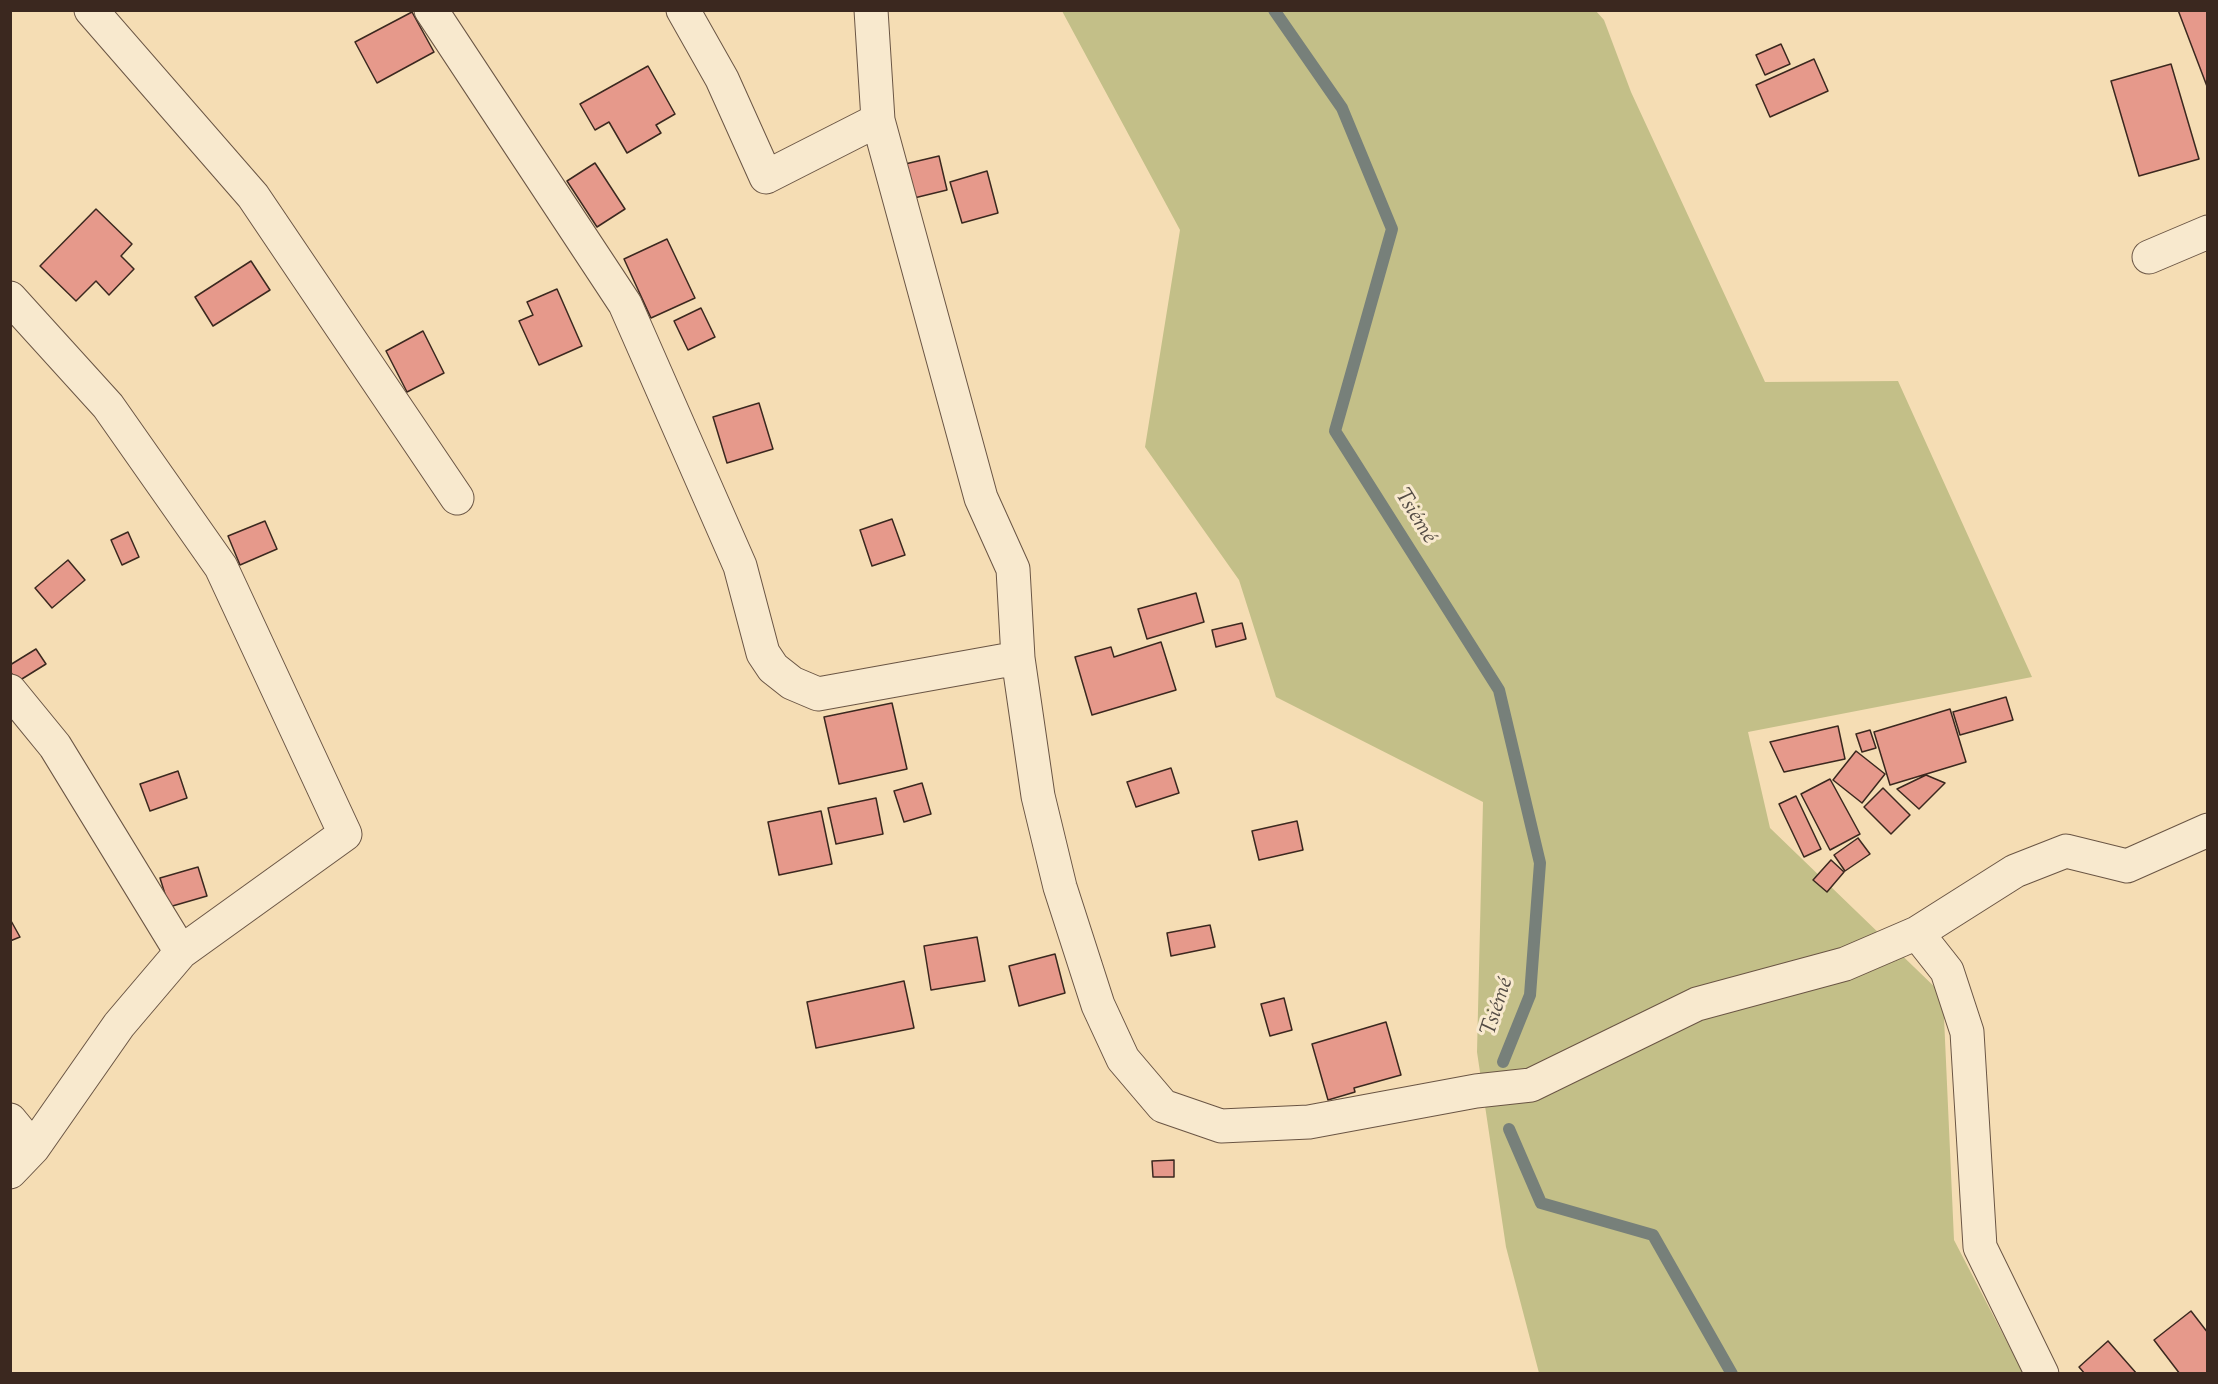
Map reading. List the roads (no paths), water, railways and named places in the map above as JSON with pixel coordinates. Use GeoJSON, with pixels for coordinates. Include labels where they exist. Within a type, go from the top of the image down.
{"type":"FeatureCollection","features":[{"type":"Feature","properties":{"kind":"street"},"geometry":{"type":"LineString","coordinates":[[91,10],[253,196],[457,498]]}},
{"type":"Feature","properties":{"kind":"street"},"geometry":{"type":"LineString","coordinates":[[430,10],[625,304],[740,566],[764,652],[773,668],[792,683],[818,694],[1018,658]]}},
{"type":"Feature","properties":{"kind":"street"},"geometry":{"type":"LineString","coordinates":[[683,10],[722,79],[766,177],[878,120]]}},
{"type":"Feature","properties":{"kind":"street"},"geometry":{"type":"LineString","coordinates":[[871,10],[878,120],[981,498],[1013,569],[1018,658],[1038,796],[1060,887],[1098,1005],[1123,1059],[1163,1106],[1221,1126],[1309,1122],[1476,1091],[1531,1085],[1696,1005],[1845,964],[1917,933],[2015,872],[2066,851],[2127,866],[2208,830]]}},
{"type":"Feature","properties":{"kind":"street"},"geometry":{"type":"LineString","coordinates":[[2149,257],[2208,232]]}},
{"type":"Feature","properties":{"kind":"street"},"geometry":{"type":"LineString","coordinates":[[10,298],[108,406],[221,567],[345,834],[182,952],[119,1025],[33,1148],[10,1172]]}},
{"type":"Feature","properties":{"kind":"street"},"geometry":{"type":"LineString","coordinates":[[10,691],[55,746],[182,952]]}},
{"type":"Feature","properties":{"kind":"street"},"geometry":{"type":"LineString","coordinates":[[1917,933],[1947,971],[1967,1032],[1980,1247],[2042,1374]]}},
{"type":"Feature","properties":{"kind":"street"},"geometry":{"type":"LineString","coordinates":[[10,1120],[33,1148]]}},
{"type":"Feature","properties":{"kind":"waterway","name":"Tsiémé"},"geometry":{"type":"LineString","coordinates":[[1274,10],[1342,108],[1392,229],[1335,431],[1499,690],[1540,863],[1530,995],[1503,1062]]}},
{"type":"Feature","properties":{"kind":"waterway","name":"Tsiémé"},"geometry":{"type":"LineString","coordinates":[[1509,1129],[1541,1203],[1653,1235],[1732,1374]]}}]}
